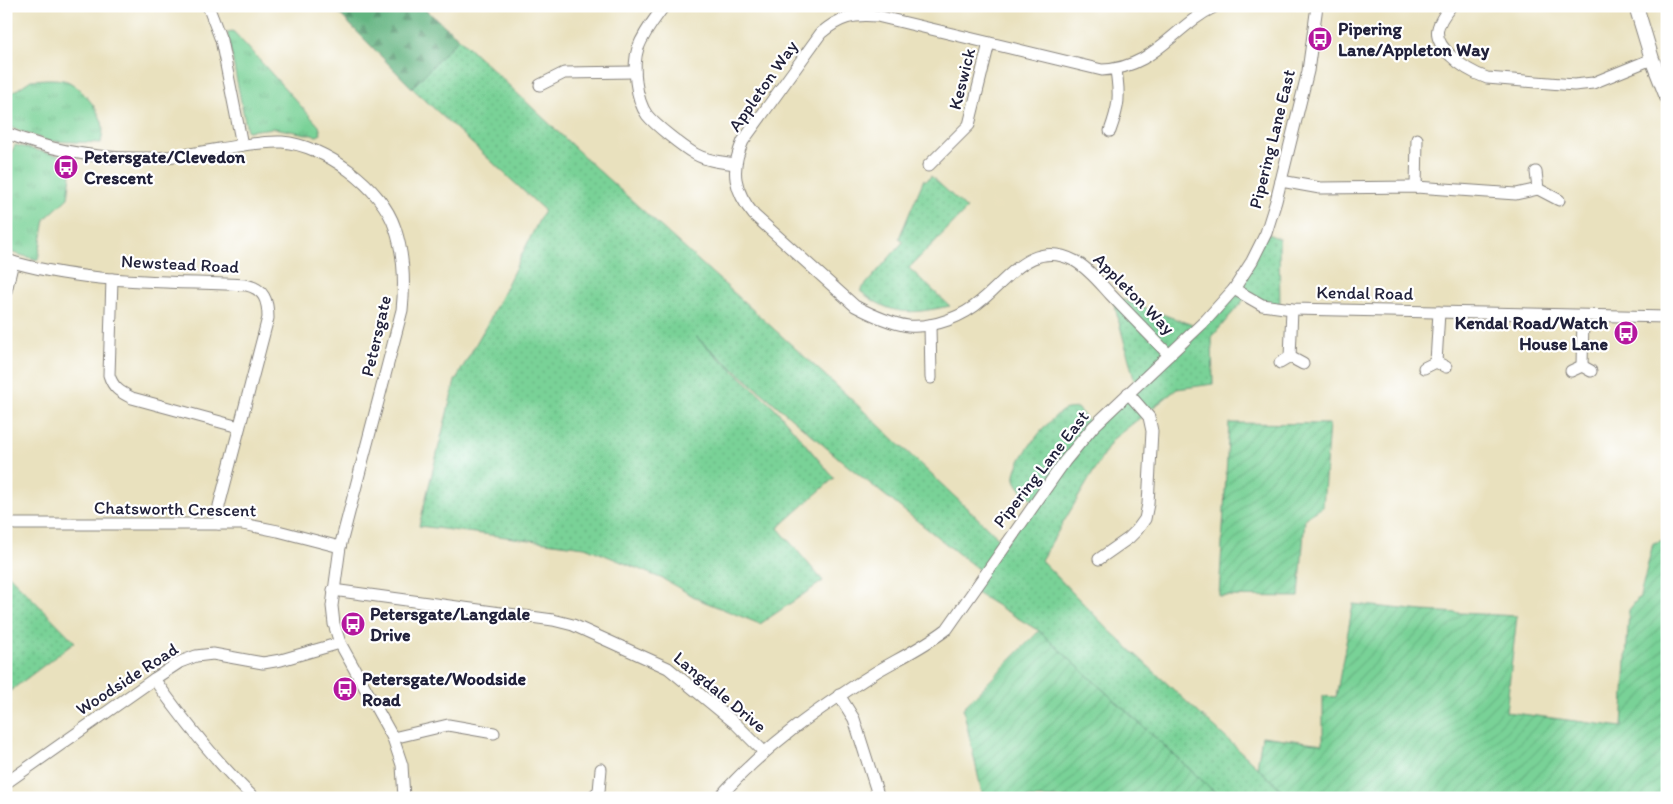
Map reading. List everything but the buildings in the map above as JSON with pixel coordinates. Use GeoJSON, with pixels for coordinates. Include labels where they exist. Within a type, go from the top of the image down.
{"type":"FeatureCollection","features":[{"type":"Feature","properties":{"kind":"street"},"geometry":{"type":"LineString","coordinates":[[208,6],[222,40],[242,145]]}},
{"type":"Feature","properties":{"kind":"street"},"geometry":{"type":"LineString","coordinates":[[664,6],[646,30],[637,50],[635,72],[638,95],[646,114],[694,154],[707,159],[735,164]]}},
{"type":"Feature","properties":{"kind":"street","name":"Appleton Way"},"geometry":{"type":"LineString","coordinates":[[1169,355],[1093,276],[1076,262],[1063,256],[1052,254],[1041,255],[1027,260],[1016,267],[982,301],[951,319],[930,325],[910,326],[874,316],[855,306],[754,215],[744,202],[738,189],[735,164],[743,141],[821,34],[845,18],[860,14],[877,16],[1097,69],[1116,70],[1144,59],[1160,48],[1185,25],[1216,6]]}},
{"type":"Feature","properties":{"kind":"street","name":"Pipering Lane East"},"geometry":{"type":"LineString","coordinates":[[719,798],[764,752],[800,723],[839,695],[933,640],[947,629],[1064,461],[1094,427],[1206,320],[1234,289],[1252,261],[1266,233],[1281,181],[1308,70],[1317,6]]}},
{"type":"Feature","properties":{"kind":"street"},"geometry":{"type":"LineString","coordinates":[[1451,6],[1438,27],[1437,36],[1440,46],[1459,64],[1487,78],[1574,85],[1593,83],[1652,60]]}},
{"type":"Feature","properties":{"kind":"street"},"geometry":{"type":"LineString","coordinates":[[1636,6],[1652,60],[1667,97]]}},
{"type":"Feature","properties":{"kind":"street","name":"Keswick"},"geometry":{"type":"LineString","coordinates":[[928,166],[969,125],[989,43]]}},
{"type":"Feature","properties":{"kind":"street"},"geometry":{"type":"LineString","coordinates":[[1110,131],[1119,98],[1116,70]]}},
{"type":"Feature","properties":{"kind":"street"},"geometry":{"type":"LineString","coordinates":[[540,85],[564,73],[635,72]]}},
{"type":"Feature","properties":{"kind":"street","name":"Petersgate"},"geometry":{"type":"LineString","coordinates":[[6,133],[30,142],[63,150],[136,158],[176,156],[242,145],[281,142],[303,145],[329,157],[369,188],[384,208],[394,226],[403,263],[402,310],[340,548],[333,590],[333,615],[340,643],[393,738],[402,764],[404,798]]}},
{"type":"Feature","properties":{"kind":"street"},"geometry":{"type":"LineString","coordinates":[[1416,187],[1417,139]]}},
{"type":"Feature","properties":{"kind":"street"},"geometry":{"type":"LineString","coordinates":[[1536,172],[1538,189]]}},
{"type":"Feature","properties":{"kind":"street"},"geometry":{"type":"LineString","coordinates":[[1281,181],[1320,188],[1416,187],[1516,194],[1538,189],[1559,200]]}},
{"type":"Feature","properties":{"kind":"street"},"geometry":{"type":"LineString","coordinates":[[6,291],[10,261]]}},
{"type":"Feature","properties":{"kind":"street","name":"Newstead Road"},"geometry":{"type":"LineString","coordinates":[[10,261],[63,273],[112,279],[246,285],[255,287],[264,296],[268,306],[268,318],[219,506],[219,524]]}},
{"type":"Feature","properties":{"kind":"street"},"geometry":{"type":"LineString","coordinates":[[112,279],[109,375],[112,385],[132,398],[239,427]]}},
{"type":"Feature","properties":{"kind":"street","name":"Kendal Road"},"geometry":{"type":"LineString","coordinates":[[1234,289],[1262,305],[1292,309],[1667,318]]}},
{"type":"Feature","properties":{"kind":"street","name":"Kendal Road"},"geometry":{"type":"LineString","coordinates":[[1290,357],[1292,309]]}},
{"type":"Feature","properties":{"kind":"street"},"geometry":{"type":"LineString","coordinates":[[1424,368],[1441,364],[1438,312]]}},
{"type":"Feature","properties":{"kind":"street"},"geometry":{"type":"LineString","coordinates":[[1581,369],[1583,316]]}},
{"type":"Feature","properties":{"kind":"street"},"geometry":{"type":"LineString","coordinates":[[930,325],[931,378]]}},
{"type":"Feature","properties":{"kind":"street"},"geometry":{"type":"LineString","coordinates":[[1280,363],[1290,357],[1303,364]]}},
{"type":"Feature","properties":{"kind":"street"},"geometry":{"type":"LineString","coordinates":[[1099,559],[1129,538],[1137,530],[1145,519],[1148,504],[1152,431],[1149,417],[1128,393]]}},
{"type":"Feature","properties":{"kind":"street","name":"Chatsworth Crescent"},"geometry":{"type":"LineString","coordinates":[[6,522],[15,524],[243,524],[278,531],[340,548]]}},
{"type":"Feature","properties":{"kind":"street","name":"Langdale Drive"},"geometry":{"type":"LineString","coordinates":[[333,590],[543,619],[573,625],[668,668],[735,723],[764,752]]}},
{"type":"Feature","properties":{"kind":"street","name":"Woodside Road"},"geometry":{"type":"LineString","coordinates":[[6,783],[180,662],[196,656],[213,654],[263,663],[281,660],[340,643]]}},
{"type":"Feature","properties":{"kind":"street"},"geometry":{"type":"LineString","coordinates":[[154,679],[180,716],[212,754],[254,798]]}},
{"type":"Feature","properties":{"kind":"street"},"geometry":{"type":"LineString","coordinates":[[839,695],[854,719],[879,798]]}},
{"type":"Feature","properties":{"kind":"street"},"geometry":{"type":"LineString","coordinates":[[393,738],[448,725],[494,733]]}},
{"type":"Feature","properties":{"kind":"street"},"geometry":{"type":"LineString","coordinates":[[599,796],[601,769]]}},
{"type":"Feature","properties":{"kind":"green space"},"geometry":{"type":"Polygon","coordinates":[[[332,6],[421,6],[459,38],[412,88],[332,6]]]}},
{"type":"Feature","properties":{"kind":"green space"},"geometry":{"type":"Polygon","coordinates":[[[233,31],[319,126],[321,134],[317,136],[274,128],[247,131],[227,32],[233,31]]]}},
{"type":"Feature","properties":{"kind":"green space"},"geometry":{"type":"Polygon","coordinates":[[[459,38],[596,168],[849,397],[1005,544],[1035,503],[1021,489],[1015,479],[1019,463],[1040,432],[1066,409],[1077,408],[1093,426],[1136,386],[1112,296],[1198,327],[1234,289],[1266,233],[1279,239],[1280,307],[1246,297],[1212,337],[1213,384],[1177,389],[1113,439],[1041,560],[1109,630],[1291,798],[1221,798],[1039,631],[973,591],[984,574],[848,466],[696,337],[774,407],[834,478],[778,528],[823,581],[760,624],[700,600],[663,579],[585,547],[419,526],[455,381],[490,319],[544,210],[412,88],[459,38]]]}},
{"type":"Feature","properties":{"kind":"green space"},"geometry":{"type":"Polygon","coordinates":[[[31,80],[67,81],[78,88],[90,100],[103,127],[101,143],[48,141],[6,126],[6,97],[31,80]]]}},
{"type":"Feature","properties":{"kind":"green space"},"geometry":{"type":"Polygon","coordinates":[[[15,145],[73,159],[68,198],[45,219],[38,260],[6,251],[6,163],[15,145]]]}},
{"type":"Feature","properties":{"kind":"green space"},"geometry":{"type":"Polygon","coordinates":[[[931,176],[967,209],[909,268],[950,306],[913,312],[892,309],[860,291],[903,242],[899,238],[924,179],[926,181],[931,176]]]}},
{"type":"Feature","properties":{"kind":"green space"},"geometry":{"type":"Polygon","coordinates":[[[1229,423],[1329,424],[1323,507],[1305,518],[1299,597],[1219,596],[1229,423]]]}},
{"type":"Feature","properties":{"kind":"green space"},"geometry":{"type":"Polygon","coordinates":[[[1667,539],[1667,798],[1291,798],[1257,767],[1262,736],[1323,744],[1323,696],[1336,697],[1353,604],[1423,611],[1517,616],[1506,712],[1622,727],[1629,610],[1640,596],[1653,543],[1667,539]]]}},
{"type":"Feature","properties":{"kind":"green space"},"geometry":{"type":"Polygon","coordinates":[[[6,572],[75,642],[6,694],[6,572]]]}},
{"type":"Feature","properties":{"kind":"green space"},"geometry":{"type":"Polygon","coordinates":[[[1039,631],[1221,798],[983,798],[963,708],[1039,631]]]}},
{"type":"Feature","properties":{"kind":"place","name":"Pipering Lane/Appleton Way"},"geometry":{"type":"Point","coordinates":[1320,39]}},
{"type":"Feature","properties":{"kind":"place","name":"Petersgate/Clevedon Crescent"},"geometry":{"type":"Point","coordinates":[66,167]}},
{"type":"Feature","properties":{"kind":"place","name":"Kendal Road/Watch House Lane"},"geometry":{"type":"Point","coordinates":[1626,333]}},
{"type":"Feature","properties":{"kind":"place","name":"Petersgate/Langdale Drive"},"geometry":{"type":"Point","coordinates":[353,624]}},
{"type":"Feature","properties":{"kind":"place","name":"Petersgate/Woodside Road"},"geometry":{"type":"Point","coordinates":[345,689]}}]}
